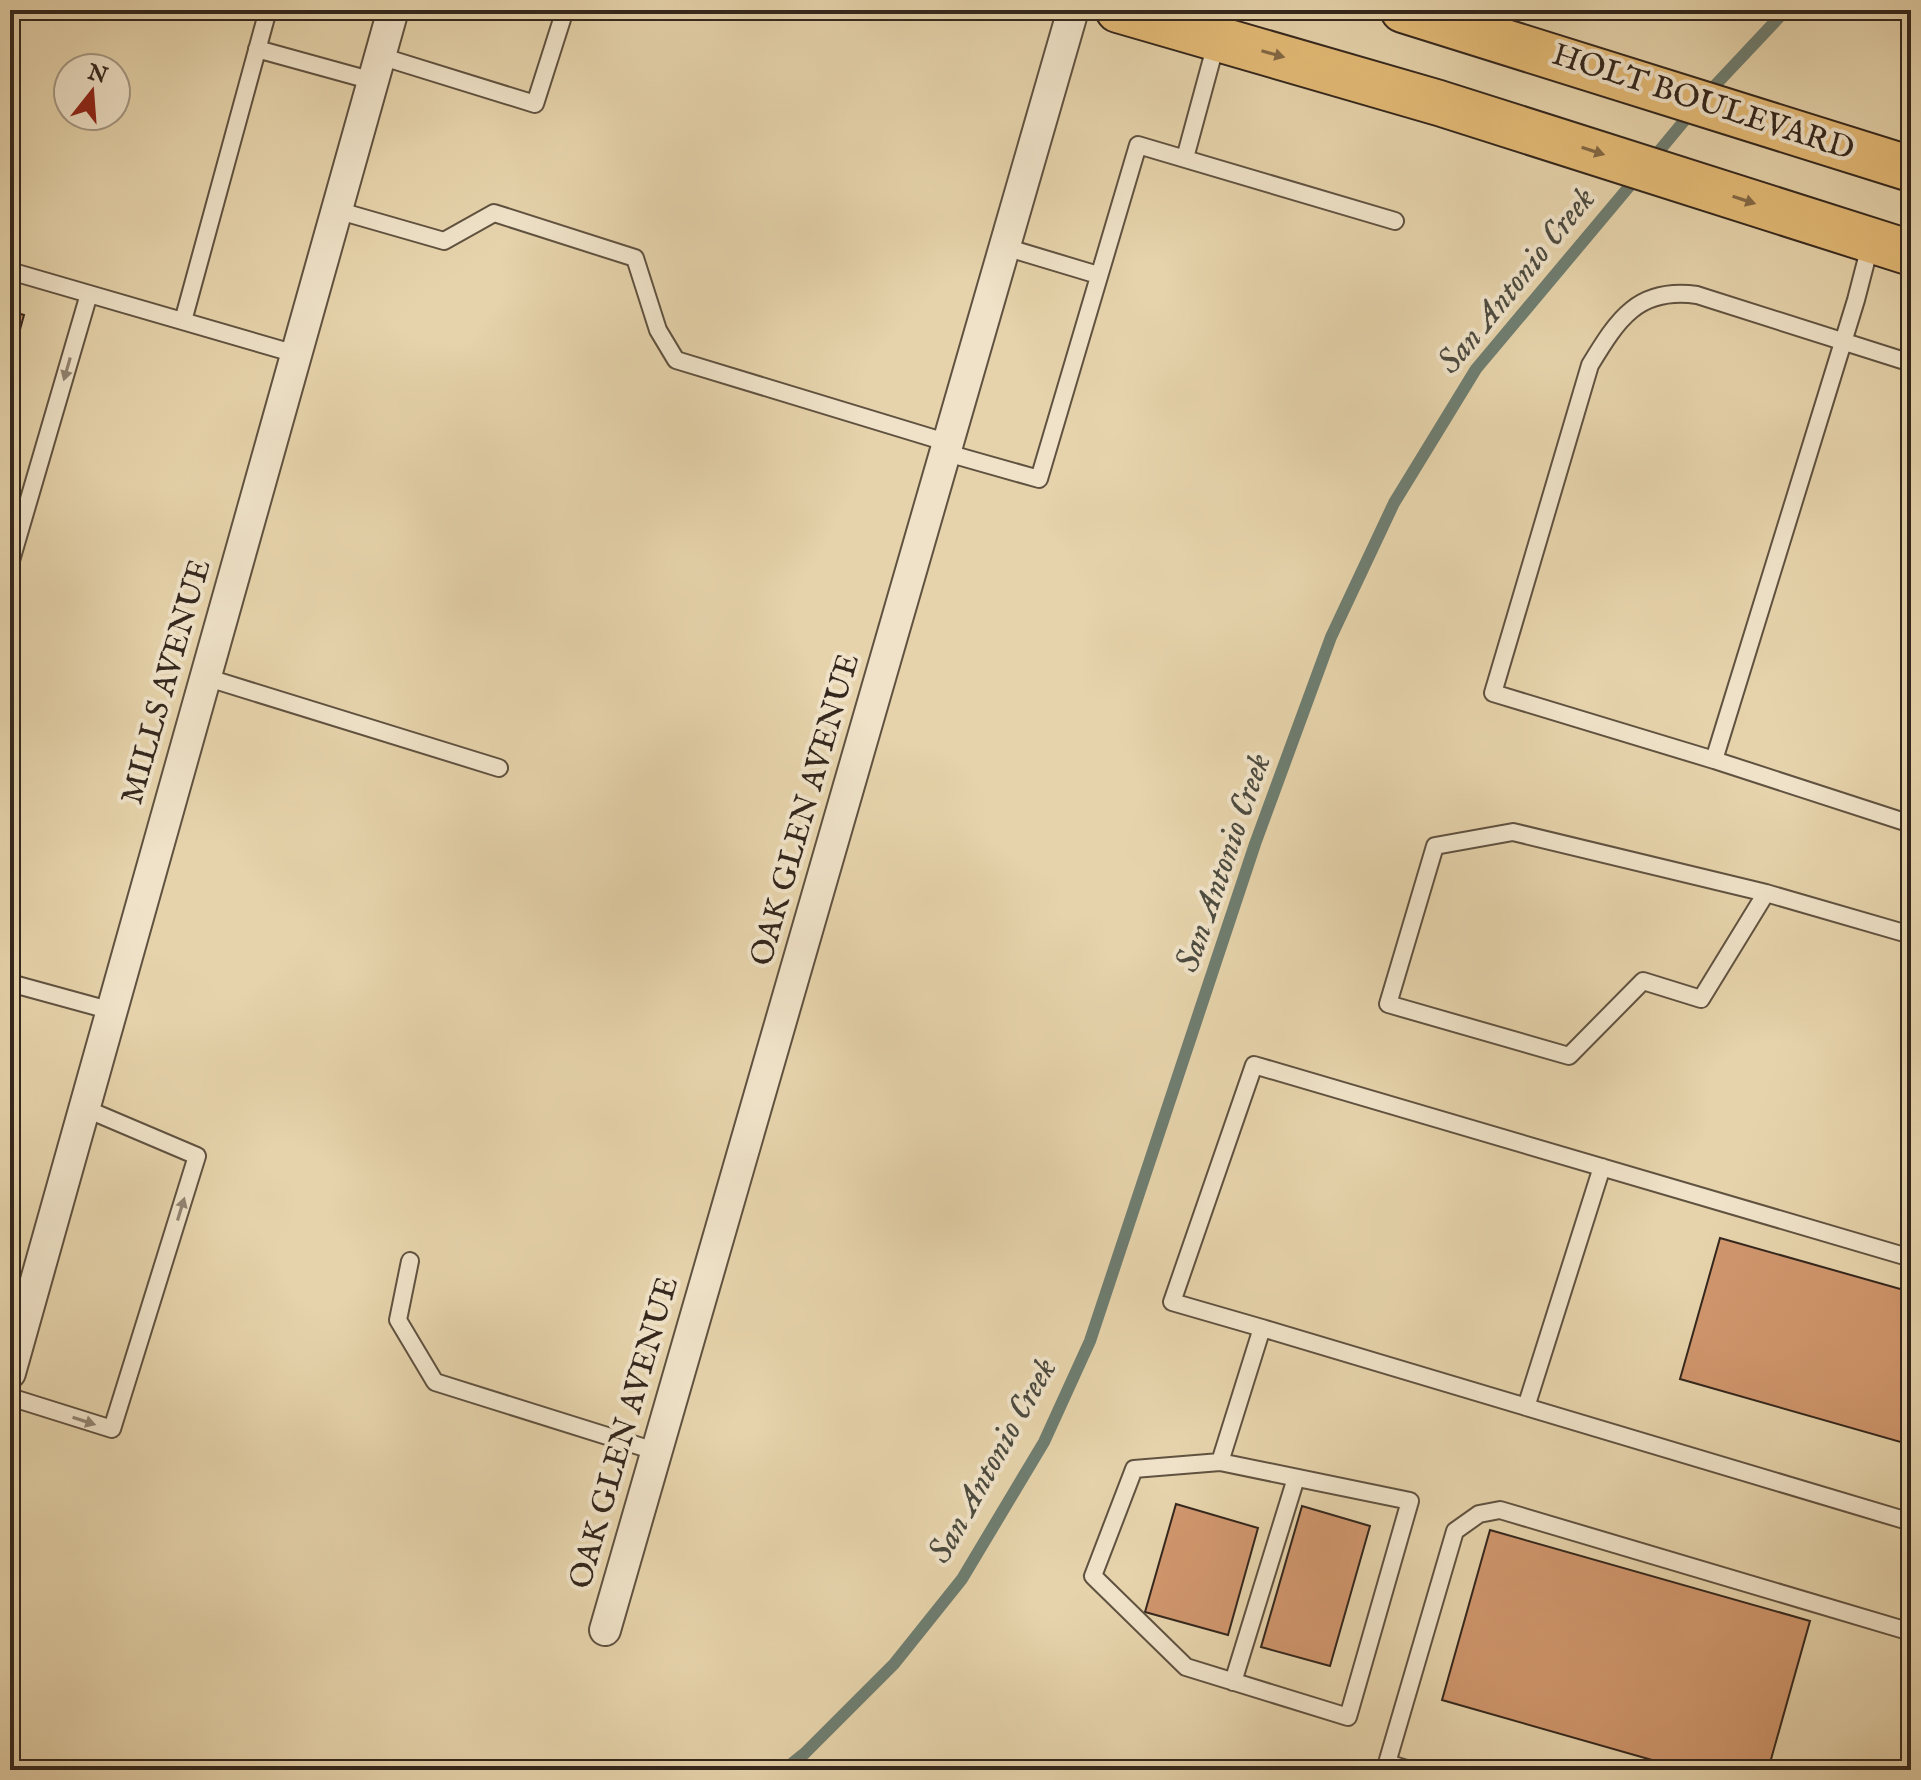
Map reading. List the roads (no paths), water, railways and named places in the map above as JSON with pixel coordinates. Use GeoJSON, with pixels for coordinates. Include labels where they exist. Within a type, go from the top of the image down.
{"type":"FeatureCollection","features":[{"type":"Feature","properties":{"kind":"main road"},"geometry":{"type":"LineString","coordinates":[[1118,10],[1519,127],[1891,246]]}},
{"type":"Feature","properties":{"kind":"main road","name":"HOLT BOULEVARD"},"geometry":{"type":"LineString","coordinates":[[1403,10],[1467,19],[1576,63],[1911,169]]}},
{"type":"Feature","properties":{"kind":"street","name":"MILLS AVENUE"},"geometry":{"type":"LineString","coordinates":[[10,1373],[393,10]]}},
{"type":"Feature","properties":{"kind":"street","name":"OAK GLEN AVENUE"},"geometry":{"type":"LineString","coordinates":[[605,1630],[1073,10]]}},
{"type":"Feature","properties":{"kind":"lane"},"geometry":{"type":"LineString","coordinates":[[183,321],[268,10]]}},
{"type":"Feature","properties":{"kind":"lane"},"geometry":{"type":"LineString","coordinates":[[257,49],[377,69],[535,104],[565,10]]}},
{"type":"Feature","properties":{"kind":"lane"},"geometry":{"type":"LineString","coordinates":[[1185,158],[1217,38]]}},
{"type":"Feature","properties":{"kind":"lane"},"geometry":{"type":"LineString","coordinates":[[336,210],[444,241],[494,213],[635,258],[658,330],[676,360],[1039,479],[1138,145],[1395,221]]}},
{"type":"Feature","properties":{"kind":"lane"},"geometry":{"type":"LineString","coordinates":[[1714,760],[1844,342],[1891,246]]}},
{"type":"Feature","properties":{"kind":"lane"},"geometry":{"type":"LineString","coordinates":[[1005,247],[1098,275]]}},
{"type":"Feature","properties":{"kind":"lane"},"geometry":{"type":"LineString","coordinates":[[10,271],[296,354]]}},
{"type":"Feature","properties":{"kind":"lane"},"geometry":{"type":"LineString","coordinates":[[1911,363],[1697,295],[1677,293],[1654,296],[1633,308],[1610,332],[1590,365],[1493,693],[1911,824]]}},
{"type":"Feature","properties":{"kind":"lane"},"geometry":{"type":"LineString","coordinates":[[10,564],[89,294]]}},
{"type":"Feature","properties":{"kind":"lane"},"geometry":{"type":"LineString","coordinates":[[205,677],[499,768]]}},
{"type":"Feature","properties":{"kind":"lane"},"geometry":{"type":"LineString","coordinates":[[1766,893],[1701,999],[1643,981],[1569,1056],[1388,1004],[1435,846],[1513,832],[1766,893],[1911,935]]}},
{"type":"Feature","properties":{"kind":"lane"},"geometry":{"type":"LineString","coordinates":[[10,983],[112,1011]]}},
{"type":"Feature","properties":{"kind":"lane"},"geometry":{"type":"LineString","coordinates":[[1911,1258],[1254,1065],[1172,1302],[1911,1522]]}},
{"type":"Feature","properties":{"kind":"lane"},"geometry":{"type":"LineString","coordinates":[[10,1397],[112,1429],[197,1156],[84,1108]]}},
{"type":"Feature","properties":{"kind":"lane"},"geometry":{"type":"LineString","coordinates":[[1526,1407],[1602,1167]]}},
{"type":"Feature","properties":{"kind":"lane"},"geometry":{"type":"LineString","coordinates":[[410,1261],[398,1320],[435,1382],[658,1452]]}},
{"type":"Feature","properties":{"kind":"lane"},"geometry":{"type":"LineString","coordinates":[[1220,1462],[1262,1328]]}},
{"type":"Feature","properties":{"kind":"lane"},"geometry":{"type":"LineString","coordinates":[[1220,1462],[1296,1478],[1410,1501],[1348,1717],[1186,1667],[1093,1576],[1134,1469],[1220,1462]]}},
{"type":"Feature","properties":{"kind":"lane"},"geometry":{"type":"LineString","coordinates":[[1233,1682],[1296,1478]]}},
{"type":"Feature","properties":{"kind":"lane"},"geometry":{"type":"LineString","coordinates":[[1410,1770],[1387,1763],[1455,1531],[1479,1514],[1500,1510],[1911,1632]]}},
{"type":"Feature","properties":{"kind":"waterway","name":"San Antonio Creek"},"geometry":{"type":"LineString","coordinates":[[1706,95],[1786,10]]}},
{"type":"Feature","properties":{"kind":"waterway","name":"San Antonio Creek"},"geometry":{"type":"LineString","coordinates":[[1650,162],[1694,109]]}},
{"type":"Feature","properties":{"kind":"waterway","name":"San Antonio Creek"},"geometry":{"type":"LineString","coordinates":[[784,1770],[894,1664],[962,1579],[1044,1442],[1090,1341],[1255,844],[1331,637],[1394,503],[1476,369],[1638,176]]}}]}
